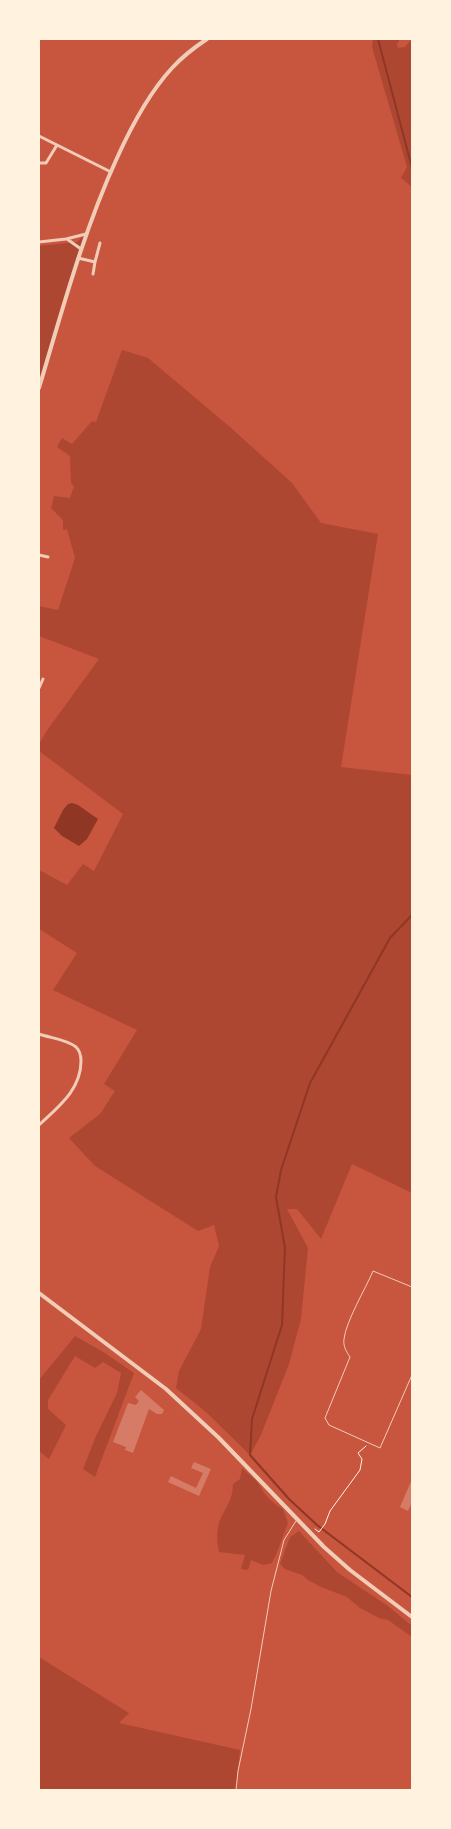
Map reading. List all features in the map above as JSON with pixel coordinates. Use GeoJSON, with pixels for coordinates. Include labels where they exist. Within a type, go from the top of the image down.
{"type":"FeatureCollection","features":[{"type":"Feature","properties":{"kind":"street"},"geometry":{"type":"LineString","coordinates":[[39,388],[78,258],[110,172],[128,135],[154,90],[172,68],[207,39]]}},
{"type":"Feature","properties":{"kind":"street"},"geometry":{"type":"LineString","coordinates":[[39,136],[110,172]]}},
{"type":"Feature","properties":{"kind":"street"},"geometry":{"type":"LineString","coordinates":[[39,163],[46,163],[57,145]]}},
{"type":"Feature","properties":{"kind":"street"},"geometry":{"type":"LineString","coordinates":[[39,242],[66,239],[86,234]]}},
{"type":"Feature","properties":{"kind":"street"},"geometry":{"type":"LineString","coordinates":[[66,239],[81,249]]}},
{"type":"Feature","properties":{"kind":"street"},"geometry":{"type":"LineString","coordinates":[[93,274],[100,243]]}},
{"type":"Feature","properties":{"kind":"street"},"geometry":{"type":"LineString","coordinates":[[78,258],[95,262]]}},
{"type":"Feature","properties":{"kind":"street"},"geometry":{"type":"LineString","coordinates":[[39,555],[48,557]]}},
{"type":"Feature","properties":{"kind":"street"},"geometry":{"type":"LineString","coordinates":[[39,688],[43,680]]}},
{"type":"Feature","properties":{"kind":"street"},"geometry":{"type":"LineString","coordinates":[[39,1034],[65,1041],[76,1048],[81,1056],[81,1069],[70,1095],[39,1125]]}},
{"type":"Feature","properties":{"kind":"street"},"geometry":{"type":"LineString","coordinates":[[39,1293],[166,1389],[220,1438],[324,1547],[350,1570],[412,1617]]}},
{"type":"Feature","properties":{"kind":"lane"},"geometry":{"type":"LineString","coordinates":[[412,1287],[374,1270],[343,1340],[345,1349],[350,1357],[326,1418],[329,1424],[380,1448],[412,1375]]}},
{"type":"Feature","properties":{"kind":"lane"},"geometry":{"type":"LineString","coordinates":[[236,1790],[265,1631],[266,1615],[276,1571],[287,1533],[298,1519]]}},
{"type":"Feature","properties":{"kind":"path"},"geometry":{"type":"LineString","coordinates":[[315,1528],[318,1532],[320,1530],[330,1511],[360,1470],[362,1459],[358,1453],[367,1443]]}},
{"type":"Feature","properties":{"kind":"shaded area"},"geometry":{"type":"Polygon","coordinates":[[[373,39],[400,39],[397,44],[398,48],[405,47],[412,39],[412,187],[401,178],[407,167],[372,47],[373,39]]]}},
{"type":"Feature","properties":{"kind":"shaded area"},"geometry":{"type":"Polygon","coordinates":[[[86,234],[39,388],[39,246],[77,242],[86,234]]]}},
{"type":"Feature","properties":{"kind":"shaded area"},"geometry":{"type":"Polygon","coordinates":[[[122,350],[148,358],[230,427],[292,483],[321,523],[378,534],[341,767],[412,775],[412,1193],[352,1164],[321,1239],[297,1209],[287,1209],[308,1248],[301,1319],[289,1364],[261,1435],[250,1455],[207,1413],[176,1388],[179,1371],[201,1329],[210,1267],[219,1246],[214,1225],[198,1231],[95,1166],[69,1138],[100,1114],[115,1091],[104,1084],[137,1030],[53,990],[77,953],[39,929],[39,870],[67,885],[83,864],[94,871],[123,814],[39,751],[39,744],[48,729],[99,659],[39,636],[39,606],[58,610],[75,558],[67,529],[63,530],[63,520],[51,508],[54,496],[70,498],[74,486],[71,483],[70,456],[57,447],[62,438],[72,444],[92,421],[96,422],[122,350]]]}},
{"type":"Feature","properties":{"kind":"shaded area"},"geometry":{"type":"Polygon","coordinates":[[[72,803],[98,819],[87,839],[79,846],[62,836],[54,828],[63,810],[68,804],[72,803]]]}},
{"type":"Feature","properties":{"kind":"shaded area"},"geometry":{"type":"Polygon","coordinates":[[[75,1336],[105,1353],[134,1373],[95,1477],[83,1469],[96,1436],[117,1393],[121,1373],[103,1362],[95,1368],[75,1356],[48,1400],[48,1409],[66,1425],[49,1459],[39,1451],[39,1380],[75,1336]]]}},
{"type":"Feature","properties":{"kind":"shaded area"},"geometry":{"type":"Polygon","coordinates":[[[242,1468],[256,1481],[269,1499],[283,1509],[288,1523],[272,1563],[263,1565],[251,1560],[248,1570],[241,1569],[245,1555],[219,1552],[217,1540],[220,1520],[230,1499],[233,1484],[240,1479],[242,1468]]]}},
{"type":"Feature","properties":{"kind":"shaded area"},"geometry":{"type":"Polygon","coordinates":[[[299,1531],[337,1572],[388,1606],[412,1626],[412,1637],[388,1620],[379,1618],[360,1608],[347,1597],[321,1587],[302,1575],[285,1569],[280,1564],[290,1537],[299,1531]]]}},
{"type":"Feature","properties":{"kind":"shaded area"},"geometry":{"type":"Polygon","coordinates":[[[39,1657],[129,1713],[119,1723],[240,1750],[236,1790],[39,1790],[39,1657]]]}},
{"type":"Feature","properties":{"kind":"building"},"geometry":{"type":"Polygon","coordinates":[[[141,1390],[164,1410],[162,1414],[157,1414],[149,1409],[133,1453],[125,1450],[126,1447],[113,1442],[128,1403],[136,1405],[139,1401],[135,1397],[141,1390]]]}},
{"type":"Feature","properties":{"kind":"building"},"geometry":{"type":"Polygon","coordinates":[[[194,1462],[211,1469],[199,1496],[168,1482],[171,1476],[196,1488],[203,1473],[191,1468],[194,1462]]]}},
{"type":"Feature","properties":{"kind":"building"},"geometry":{"type":"Polygon","coordinates":[[[412,1479],[412,1502],[408,1511],[400,1507],[412,1479]]]}},
{"type":"Feature","properties":{"kind":"waterway"},"geometry":{"type":"LineString","coordinates":[[378,39],[412,168]]}},
{"type":"Feature","properties":{"kind":"waterway"},"geometry":{"type":"LineString","coordinates":[[412,915],[390,938],[310,1083],[281,1170],[276,1197],[285,1248],[282,1325],[252,1419],[250,1455],[289,1499],[317,1525],[412,1597]]}}]}
